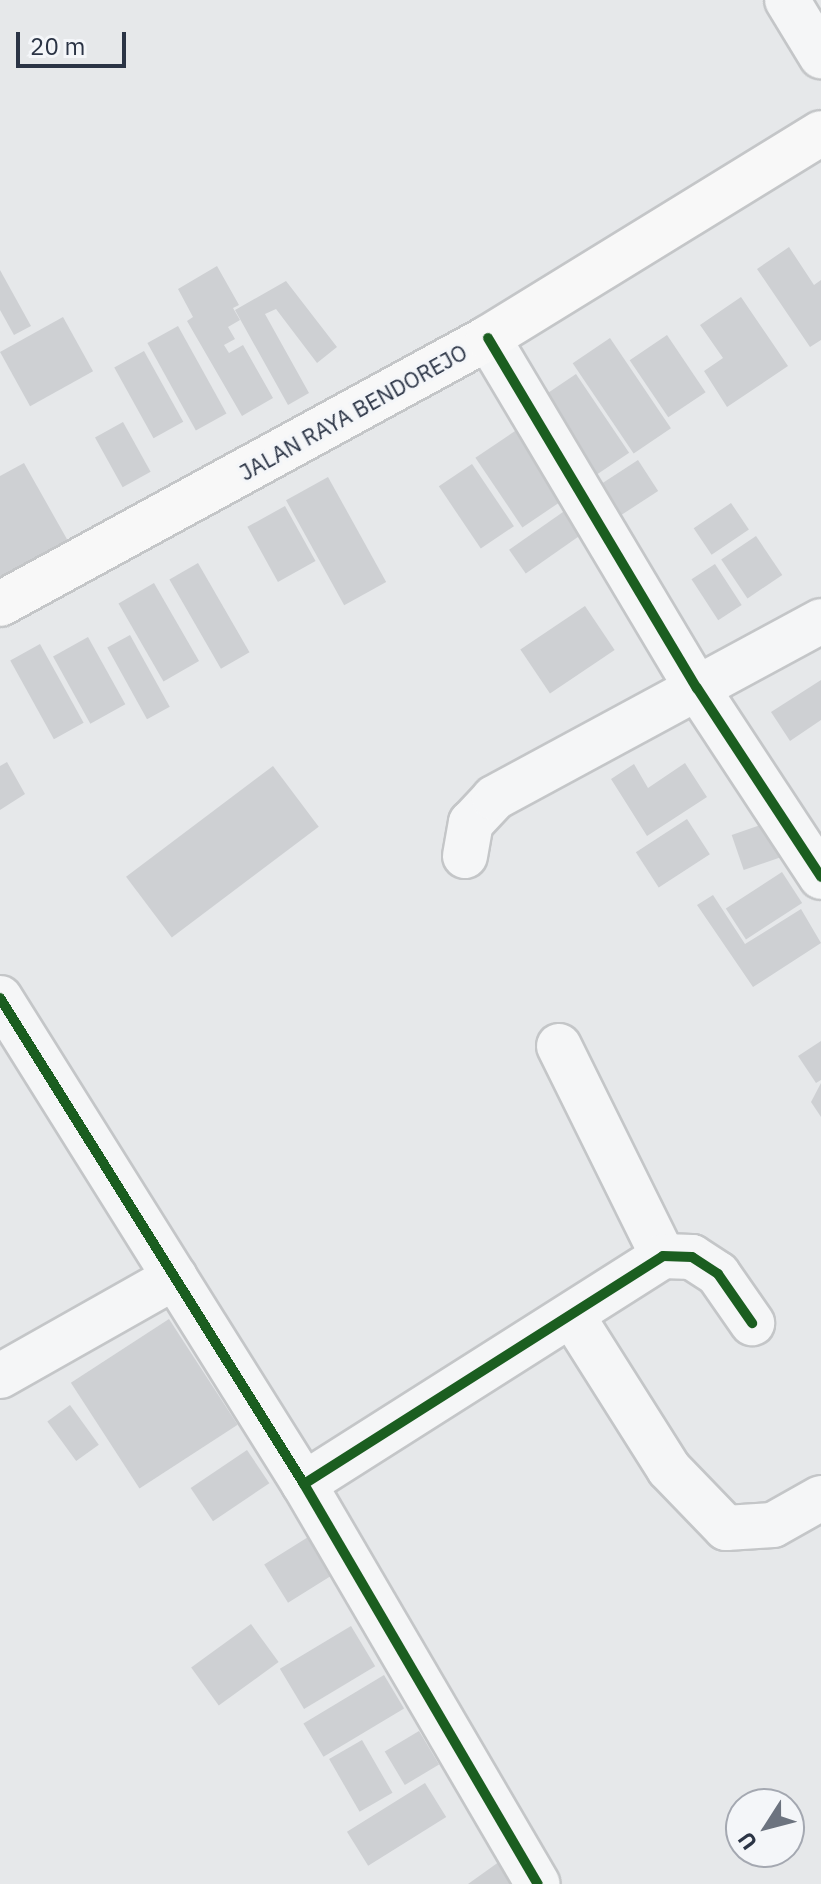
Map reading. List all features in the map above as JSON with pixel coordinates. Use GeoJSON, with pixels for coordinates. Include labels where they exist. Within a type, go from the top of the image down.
{"type":"FeatureCollection","features":[{"type":"Feature","properties":{"kind":"main road","name":"JALAN RAYA BENDOREJO"},"geometry":{"type":"LineString","coordinates":[[0,604],[488,338],[821,133]]}},
{"type":"Feature","properties":{"kind":"street"},"geometry":{"type":"LineString","coordinates":[[787,0],[821,56]]}},
{"type":"Feature","properties":{"kind":"street"},"geometry":{"type":"LineString","coordinates":[[488,338],[697,688],[821,877]]}},
{"type":"Feature","properties":{"kind":"street"},"geometry":{"type":"LineString","coordinates":[[465,856],[471,823],[494,798],[821,621]]}},
{"type":"Feature","properties":{"kind":"street"},"geometry":{"type":"LineString","coordinates":[[0,998],[304,1484],[538,1884]]}},
{"type":"Feature","properties":{"kind":"street"},"geometry":{"type":"LineString","coordinates":[[559,1046],[663,1256]]}},
{"type":"Feature","properties":{"kind":"street"},"geometry":{"type":"LineString","coordinates":[[304,1484],[573,1317],[663,1256],[692,1257],[718,1274],[752,1323]]}},
{"type":"Feature","properties":{"kind":"street"},"geometry":{"type":"LineString","coordinates":[[0,1376],[175,1277]]}},
{"type":"Feature","properties":{"kind":"street"},"geometry":{"type":"LineString","coordinates":[[573,1317],[669,1469],[726,1528],[773,1525],[821,1498]]}},
{"type":"Feature","properties":{"kind":"building"},"geometry":{"type":"Polygon","coordinates":[[[789,247],[814,285],[821,280],[821,340],[810,347],[757,269],[789,247]]]}},
{"type":"Feature","properties":{"kind":"building"},"geometry":{"type":"Polygon","coordinates":[[[217,266],[239,305],[233,308],[240,320],[228,327],[235,339],[224,345],[229,353],[243,345],[273,398],[242,416],[187,321],[193,317],[178,289],[217,266]]]}},
{"type":"Feature","properties":{"kind":"building"},"geometry":{"type":"Polygon","coordinates":[[[0,270],[31,326],[14,335],[0,310],[0,270]]]}},
{"type":"Feature","properties":{"kind":"building"},"geometry":{"type":"Polygon","coordinates":[[[286,281],[337,347],[317,363],[276,309],[265,314],[309,393],[288,405],[235,310],[286,281]]]}},
{"type":"Feature","properties":{"kind":"building"},"geometry":{"type":"Polygon","coordinates":[[[741,297],[788,366],[727,407],[704,371],[723,358],[700,325],[741,297]]]}},
{"type":"Feature","properties":{"kind":"building"},"geometry":{"type":"Polygon","coordinates":[[[63,317],[93,371],[30,406],[0,352],[63,317]]]}},
{"type":"Feature","properties":{"kind":"building"},"geometry":{"type":"Polygon","coordinates":[[[178,326],[226,413],[196,430],[147,343],[178,326]]]}},
{"type":"Feature","properties":{"kind":"building"},"geometry":{"type":"Polygon","coordinates":[[[667,335],[706,392],[668,417],[630,360],[667,335]]]}},
{"type":"Feature","properties":{"kind":"building"},"geometry":{"type":"Polygon","coordinates":[[[610,338],[671,428],[634,454],[573,363],[610,338]]]}},
{"type":"Feature","properties":{"kind":"building"},"geometry":{"type":"Polygon","coordinates":[[[144,351],[183,422],[154,438],[114,367],[144,351]]]}},
{"type":"Feature","properties":{"kind":"building"},"geometry":{"type":"Polygon","coordinates":[[[576,374],[629,453],[594,476],[541,397],[576,374]]]}},
{"type":"Feature","properties":{"kind":"building"},"geometry":{"type":"Polygon","coordinates":[[[123,422],[151,472],[123,487],[95,438],[123,422]]]}},
{"type":"Feature","properties":{"kind":"building"},"geometry":{"type":"Polygon","coordinates":[[[521,427],[568,497],[522,527],[475,458],[521,427]]]}},
{"type":"Feature","properties":{"kind":"building"},"geometry":{"type":"Polygon","coordinates":[[[638,460],[658,491],[608,524],[588,493],[638,460]]]}},
{"type":"Feature","properties":{"kind":"building"},"geometry":{"type":"Polygon","coordinates":[[[24,463],[68,541],[0,579],[0,476],[24,463]]]}},
{"type":"Feature","properties":{"kind":"building"},"geometry":{"type":"Polygon","coordinates":[[[472,464],[514,526],[481,549],[439,486],[472,464]]]}},
{"type":"Feature","properties":{"kind":"building"},"geometry":{"type":"Polygon","coordinates":[[[328,477],[386,582],[344,605],[286,500],[328,477]]]}},
{"type":"Feature","properties":{"kind":"building"},"geometry":{"type":"Polygon","coordinates":[[[731,503],[749,530],[712,555],[694,528],[731,503]]]}},
{"type":"Feature","properties":{"kind":"building"},"geometry":{"type":"Polygon","coordinates":[[[573,505],[590,529],[526,573],[509,550],[573,505]]]}},
{"type":"Feature","properties":{"kind":"building"},"geometry":{"type":"Polygon","coordinates":[[[285,506],[316,561],[278,582],[247,527],[285,506]]]}},
{"type":"Feature","properties":{"kind":"building"},"geometry":{"type":"Polygon","coordinates":[[[756,536],[782,575],[747,598],[721,559],[756,536]]]}},
{"type":"Feature","properties":{"kind":"building"},"geometry":{"type":"Polygon","coordinates":[[[198,563],[250,652],[221,669],[169,580],[198,563]]]}},
{"type":"Feature","properties":{"kind":"building"},"geometry":{"type":"Polygon","coordinates":[[[715,564],[742,605],[718,620],[692,579],[715,564]]]}},
{"type":"Feature","properties":{"kind":"building"},"geometry":{"type":"Polygon","coordinates":[[[154,583],[199,661],[163,681],[118,604],[154,583]]]}},
{"type":"Feature","properties":{"kind":"building"},"geometry":{"type":"Polygon","coordinates":[[[585,606],[615,650],[550,694],[520,650],[585,606]]]}},
{"type":"Feature","properties":{"kind":"building"},"geometry":{"type":"Polygon","coordinates":[[[130,635],[170,707],[147,719],[107,648],[130,635]]]}},
{"type":"Feature","properties":{"kind":"building"},"geometry":{"type":"Polygon","coordinates":[[[88,637],[125,704],[90,724],[53,656],[88,637]]]}},
{"type":"Feature","properties":{"kind":"building"},"geometry":{"type":"Polygon","coordinates":[[[40,644],[84,723],[54,739],[10,660],[40,644]]]}},
{"type":"Feature","properties":{"kind":"building"},"geometry":{"type":"Polygon","coordinates":[[[821,680],[821,720],[790,741],[771,712],[821,680]]]}},
{"type":"Feature","properties":{"kind":"building"},"geometry":{"type":"Polygon","coordinates":[[[7,762],[25,794],[0,810],[0,766],[7,762]]]}},
{"type":"Feature","properties":{"kind":"building"},"geometry":{"type":"Polygon","coordinates":[[[685,763],[707,797],[647,836],[611,779],[634,764],[648,788],[685,763]]]}},
{"type":"Feature","properties":{"kind":"building"},"geometry":{"type":"Polygon","coordinates":[[[273,766],[319,827],[172,937],[126,877],[273,766]]]}},
{"type":"Feature","properties":{"kind":"building"},"geometry":{"type":"Polygon","coordinates":[[[687,819],[710,854],[659,887],[636,852],[687,819]]]}},
{"type":"Feature","properties":{"kind":"building"},"geometry":{"type":"Polygon","coordinates":[[[778,819],[790,854],[744,870],[732,835],[778,819]]]}},
{"type":"Feature","properties":{"kind":"building"},"geometry":{"type":"Polygon","coordinates":[[[782,872],[802,903],[746,940],[726,908],[782,872]]]}},
{"type":"Feature","properties":{"kind":"building"},"geometry":{"type":"Polygon","coordinates":[[[713,895],[745,944],[801,909],[821,943],[753,987],[697,905],[713,895]]]}},
{"type":"Feature","properties":{"kind":"building"},"geometry":{"type":"Polygon","coordinates":[[[821,1041],[821,1080],[816,1083],[798,1056],[821,1041]]]}},
{"type":"Feature","properties":{"kind":"building"},"geometry":{"type":"Polygon","coordinates":[[[821,1083],[821,1117],[811,1102],[821,1083]]]}},
{"type":"Feature","properties":{"kind":"building"},"geometry":{"type":"Polygon","coordinates":[[[169,1319],[238,1425],[140,1488],[71,1383],[169,1319]]]}},
{"type":"Feature","properties":{"kind":"building"},"geometry":{"type":"Polygon","coordinates":[[[70,1405],[99,1445],[76,1461],[47,1421],[70,1405]]]}},
{"type":"Feature","properties":{"kind":"building"},"geometry":{"type":"Polygon","coordinates":[[[247,1450],[269,1483],[213,1521],[191,1488],[247,1450]]]}},
{"type":"Feature","properties":{"kind":"building"},"geometry":{"type":"Polygon","coordinates":[[[321,1529],[345,1567],[288,1603],[264,1565],[321,1529]]]}},
{"type":"Feature","properties":{"kind":"building"},"geometry":{"type":"Polygon","coordinates":[[[251,1624],[279,1662],[219,1706],[191,1667],[251,1624]]]}},
{"type":"Feature","properties":{"kind":"building"},"geometry":{"type":"Polygon","coordinates":[[[351,1626],[375,1666],[304,1709],[280,1669],[351,1626]]]}},
{"type":"Feature","properties":{"kind":"building"},"geometry":{"type":"Polygon","coordinates":[[[384,1675],[404,1708],[324,1757],[303,1723],[384,1675]]]}},
{"type":"Feature","properties":{"kind":"building"},"geometry":{"type":"Polygon","coordinates":[[[419,1731],[439,1764],[405,1785],[385,1752],[419,1731]]]}},
{"type":"Feature","properties":{"kind":"building"},"geometry":{"type":"Polygon","coordinates":[[[362,1740],[392,1793],[360,1812],[329,1759],[362,1740]]]}},
{"type":"Feature","properties":{"kind":"building"},"geometry":{"type":"Polygon","coordinates":[[[425,1783],[446,1817],[368,1866],[347,1832],[425,1783]]]}},
{"type":"Feature","properties":{"kind":"building"},"geometry":{"type":"Polygon","coordinates":[[[503,1859],[521,1884],[468,1884],[503,1859]]]}},
{"type":"Feature","properties":{"kind":"cycle path"},"geometry":{"type":"LineString","coordinates":[[488,338],[697,688],[821,877]]}},
{"type":"Feature","properties":{"kind":"cycle path"},"geometry":{"type":"LineString","coordinates":[[0,998],[304,1484],[538,1884]]}},
{"type":"Feature","properties":{"kind":"cycle path"},"geometry":{"type":"LineString","coordinates":[[304,1484],[663,1256],[692,1257],[718,1274],[752,1323]]}}]}
